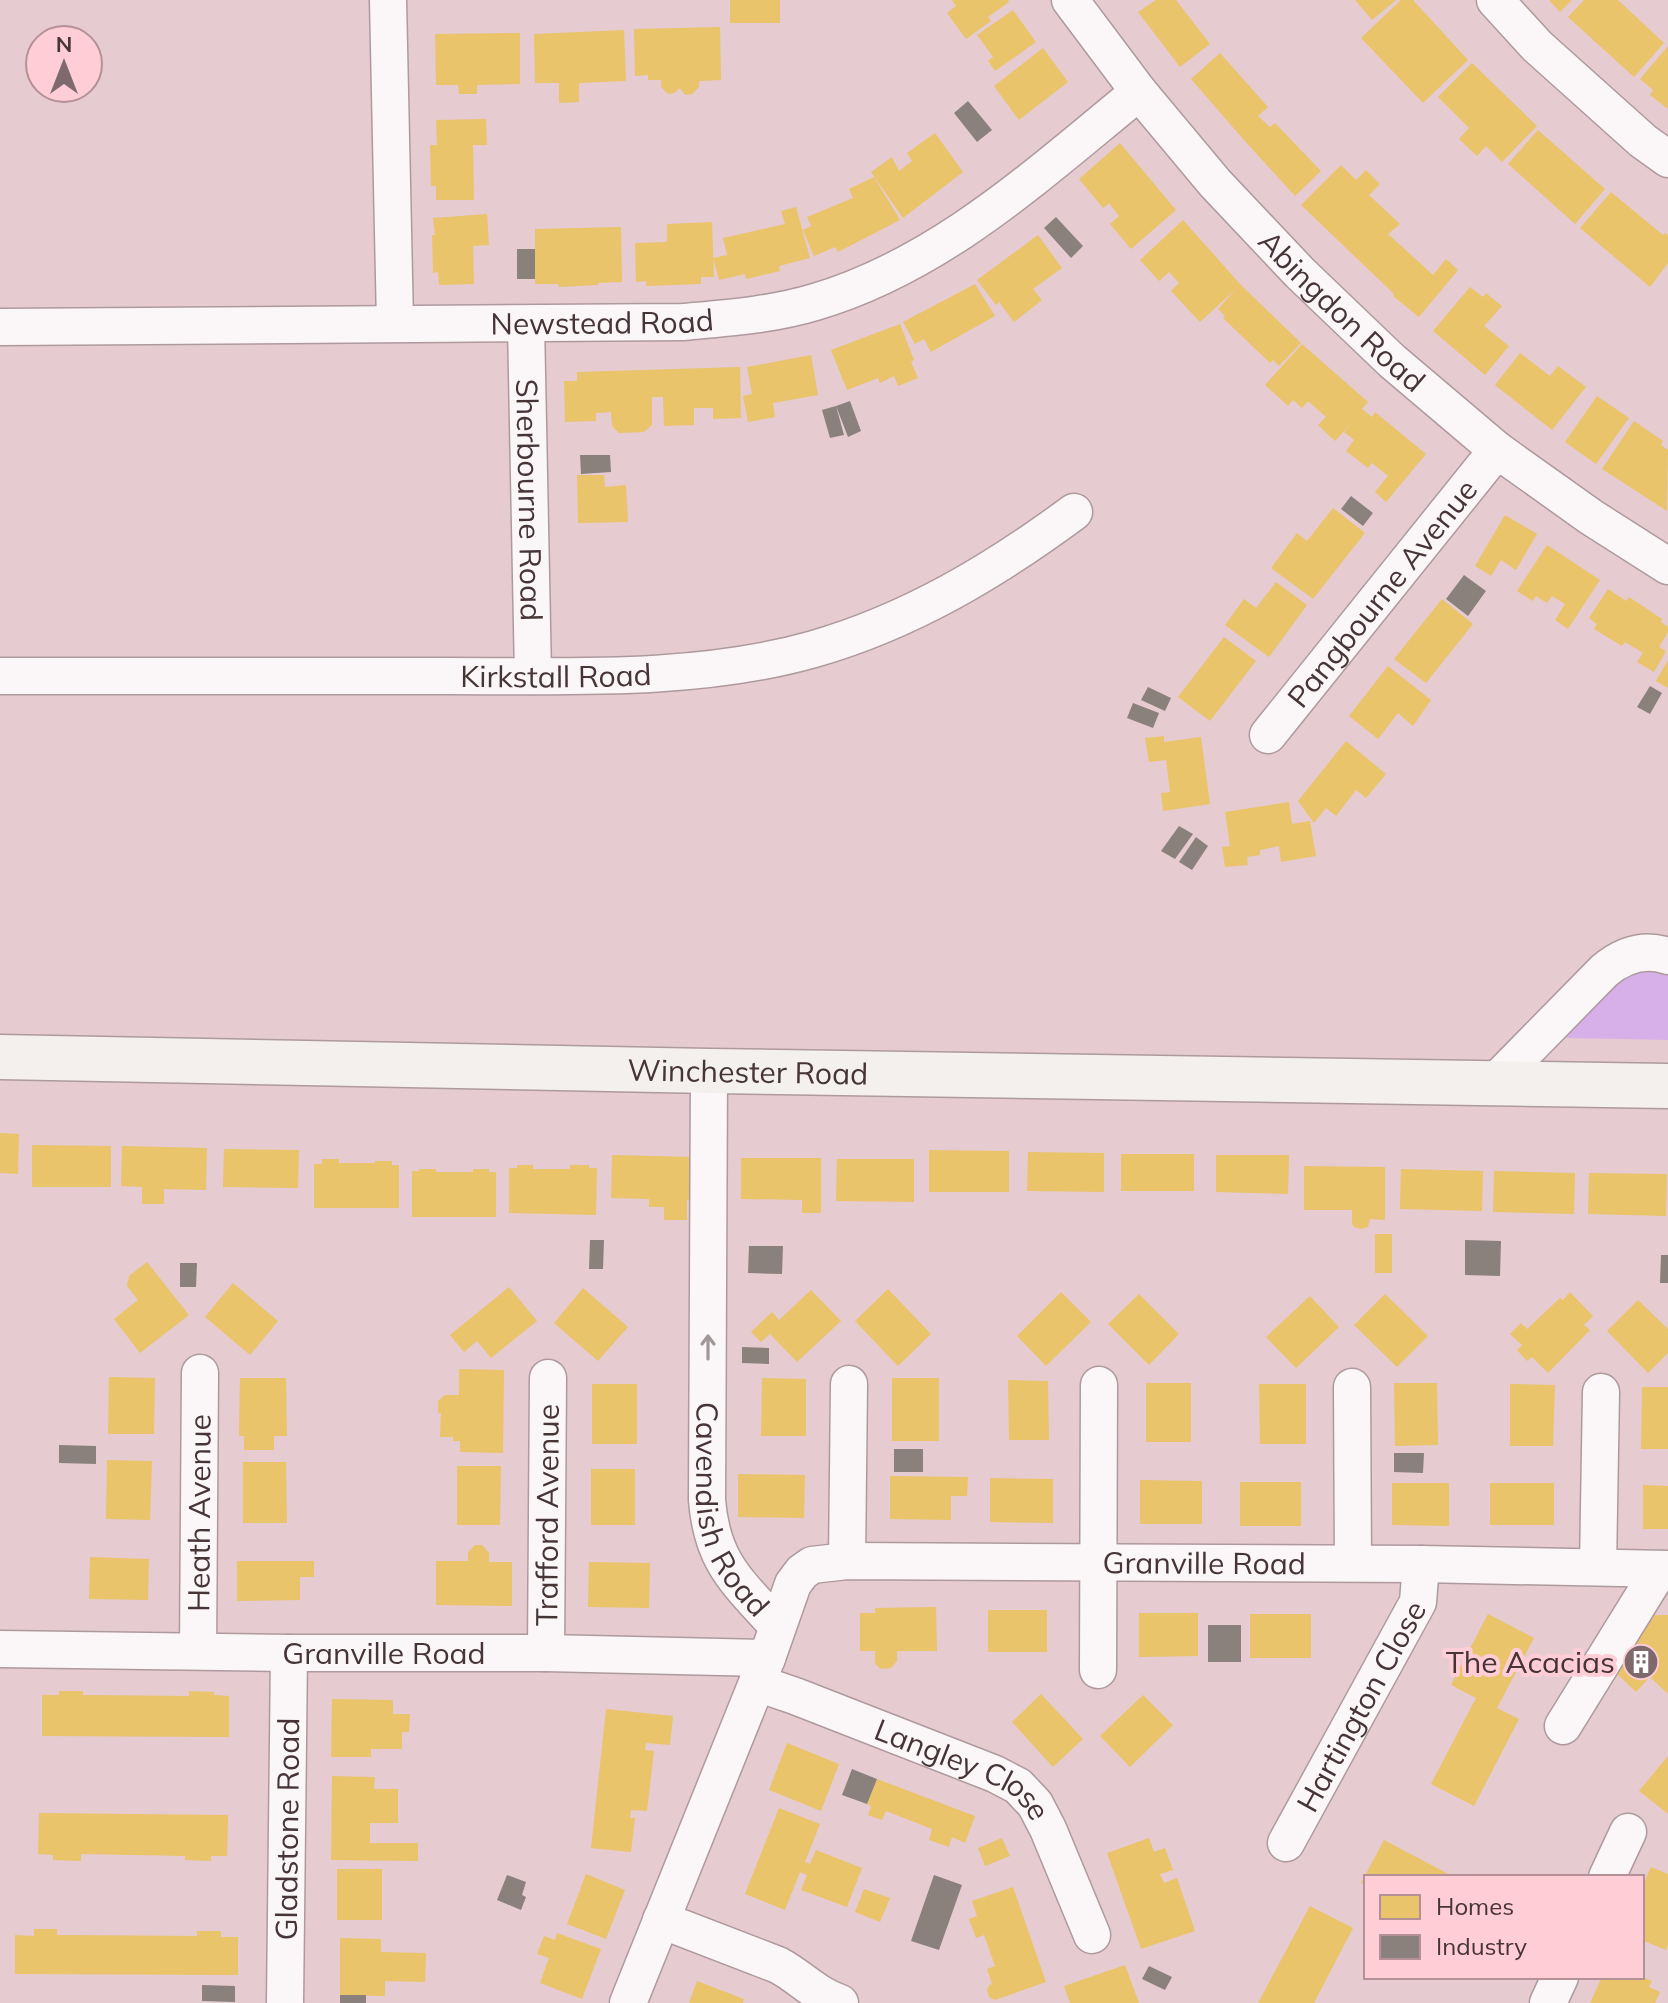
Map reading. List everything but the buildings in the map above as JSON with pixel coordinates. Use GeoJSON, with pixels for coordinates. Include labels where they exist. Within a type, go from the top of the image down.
{"type":"FeatureCollection","features":[{"type":"Feature","properties":{"kind":"street"},"geometry":{"type":"LineString","coordinates":[[388,0],[395,323]]}},
{"type":"Feature","properties":{"kind":"street","name":"Abingdon Road"},"geometry":{"type":"LineString","coordinates":[[1070,0],[1139,92],[1215,183],[1300,273],[1392,361],[1497,450],[1591,517],[1668,566]]}},
{"type":"Feature","properties":{"kind":"street"},"geometry":{"type":"LineString","coordinates":[[1495,0],[1537,46],[1643,141],[1668,159]]}},
{"type":"Feature","properties":{"kind":"street","name":"Newstead Road"},"geometry":{"type":"LineString","coordinates":[[0,327],[683,322],[750,316],[814,302],[882,277],[946,242],[1003,202],[1139,92]]}},
{"type":"Feature","properties":{"kind":"street","name":"Sherbourne Road"},"geometry":{"type":"LineString","coordinates":[[526,324],[533,676]]}},
{"type":"Feature","properties":{"kind":"street","name":"Pangbourne Avenue"},"geometry":{"type":"LineString","coordinates":[[1268,735],[1497,450]]}},
{"type":"Feature","properties":{"kind":"street","name":"Kirkstall Road"},"geometry":{"type":"LineString","coordinates":[[0,676],[533,676],[672,673],[747,664],[814,649],[891,622],[961,588],[1022,550],[1074,512]]}},
{"type":"Feature","properties":{"kind":"street"},"geometry":{"type":"LineString","coordinates":[[1494,1083],[1616,961],[1644,953],[1668,956]]}},
{"type":"Feature","properties":{"kind":"street","name":"Winchester Road"},"geometry":{"type":"LineString","coordinates":[[0,1057],[1668,1086]]}},
{"type":"Feature","properties":{"kind":"street","name":"Cavendish Road"},"geometry":{"type":"LineString","coordinates":[[709,1071],[708,1517],[711,1534],[767,1656]]}},
{"type":"Feature","properties":{"kind":"street","name":"Heath Avenue"},"geometry":{"type":"LineString","coordinates":[[198,1651],[200,1373]]}},
{"type":"Feature","properties":{"kind":"street","name":"Trafford Avenue"},"geometry":{"type":"LineString","coordinates":[[546,1653],[548,1378]]}},
{"type":"Feature","properties":{"kind":"street"},"geometry":{"type":"LineString","coordinates":[[847,1561],[849,1384]]}},
{"type":"Feature","properties":{"kind":"street"},"geometry":{"type":"LineString","coordinates":[[1098,1670],[1099,1385]]}},
{"type":"Feature","properties":{"kind":"street"},"geometry":{"type":"LineString","coordinates":[[1352,1387],[1353,1563]]}},
{"type":"Feature","properties":{"kind":"street"},"geometry":{"type":"LineString","coordinates":[[1598,1567],[1601,1392]]}},
{"type":"Feature","properties":{"kind":"street","name":"Granville Road"},"geometry":{"type":"LineString","coordinates":[[0,1649],[767,1656],[793,1584],[802,1572],[812,1565],[847,1561],[1353,1563],[1664,1569]]}},
{"type":"Feature","properties":{"kind":"street","name":"Hartington Close"},"geometry":{"type":"LineString","coordinates":[[1286,1843],[1418,1602],[1421,1564]]}},
{"type":"Feature","properties":{"kind":"street"},"geometry":{"type":"LineString","coordinates":[[1563,1726],[1664,1569]]}},
{"type":"Feature","properties":{"kind":"street","name":"Gladstone Road"},"geometry":{"type":"LineString","coordinates":[[285,2003],[289,1653]]}},
{"type":"Feature","properties":{"kind":"street"},"geometry":{"type":"LineString","coordinates":[[628,2003],[767,1656]]}},
{"type":"Feature","properties":{"kind":"street","name":"Langley Close"},"geometry":{"type":"LineString","coordinates":[[767,1656],[1018,1786],[1035,1804],[1048,1829],[1092,1935]]}},
{"type":"Feature","properties":{"kind":"street"},"geometry":{"type":"LineString","coordinates":[[1608,1875],[1628,1832]]}},
{"type":"Feature","properties":{"kind":"street"},"geometry":{"type":"LineString","coordinates":[[661,1920],[778,1965],[823,1997],[840,2003]]}},
{"type":"Feature","properties":{"kind":"street"},"geometry":{"type":"LineString","coordinates":[[1548,2003],[1559,1979]]}},
{"type":"Feature","properties":{"kind":"shaded area"},"geometry":{"type":"Polygon","coordinates":[[[1668,968],[1668,1040],[1566,1038],[1613,982],[1628,969],[1668,968]]]}},
{"type":"Feature","properties":{"kind":"place","name":"The Acacias"},"geometry":{"type":"Point","coordinates":[1641,1662]}}]}
